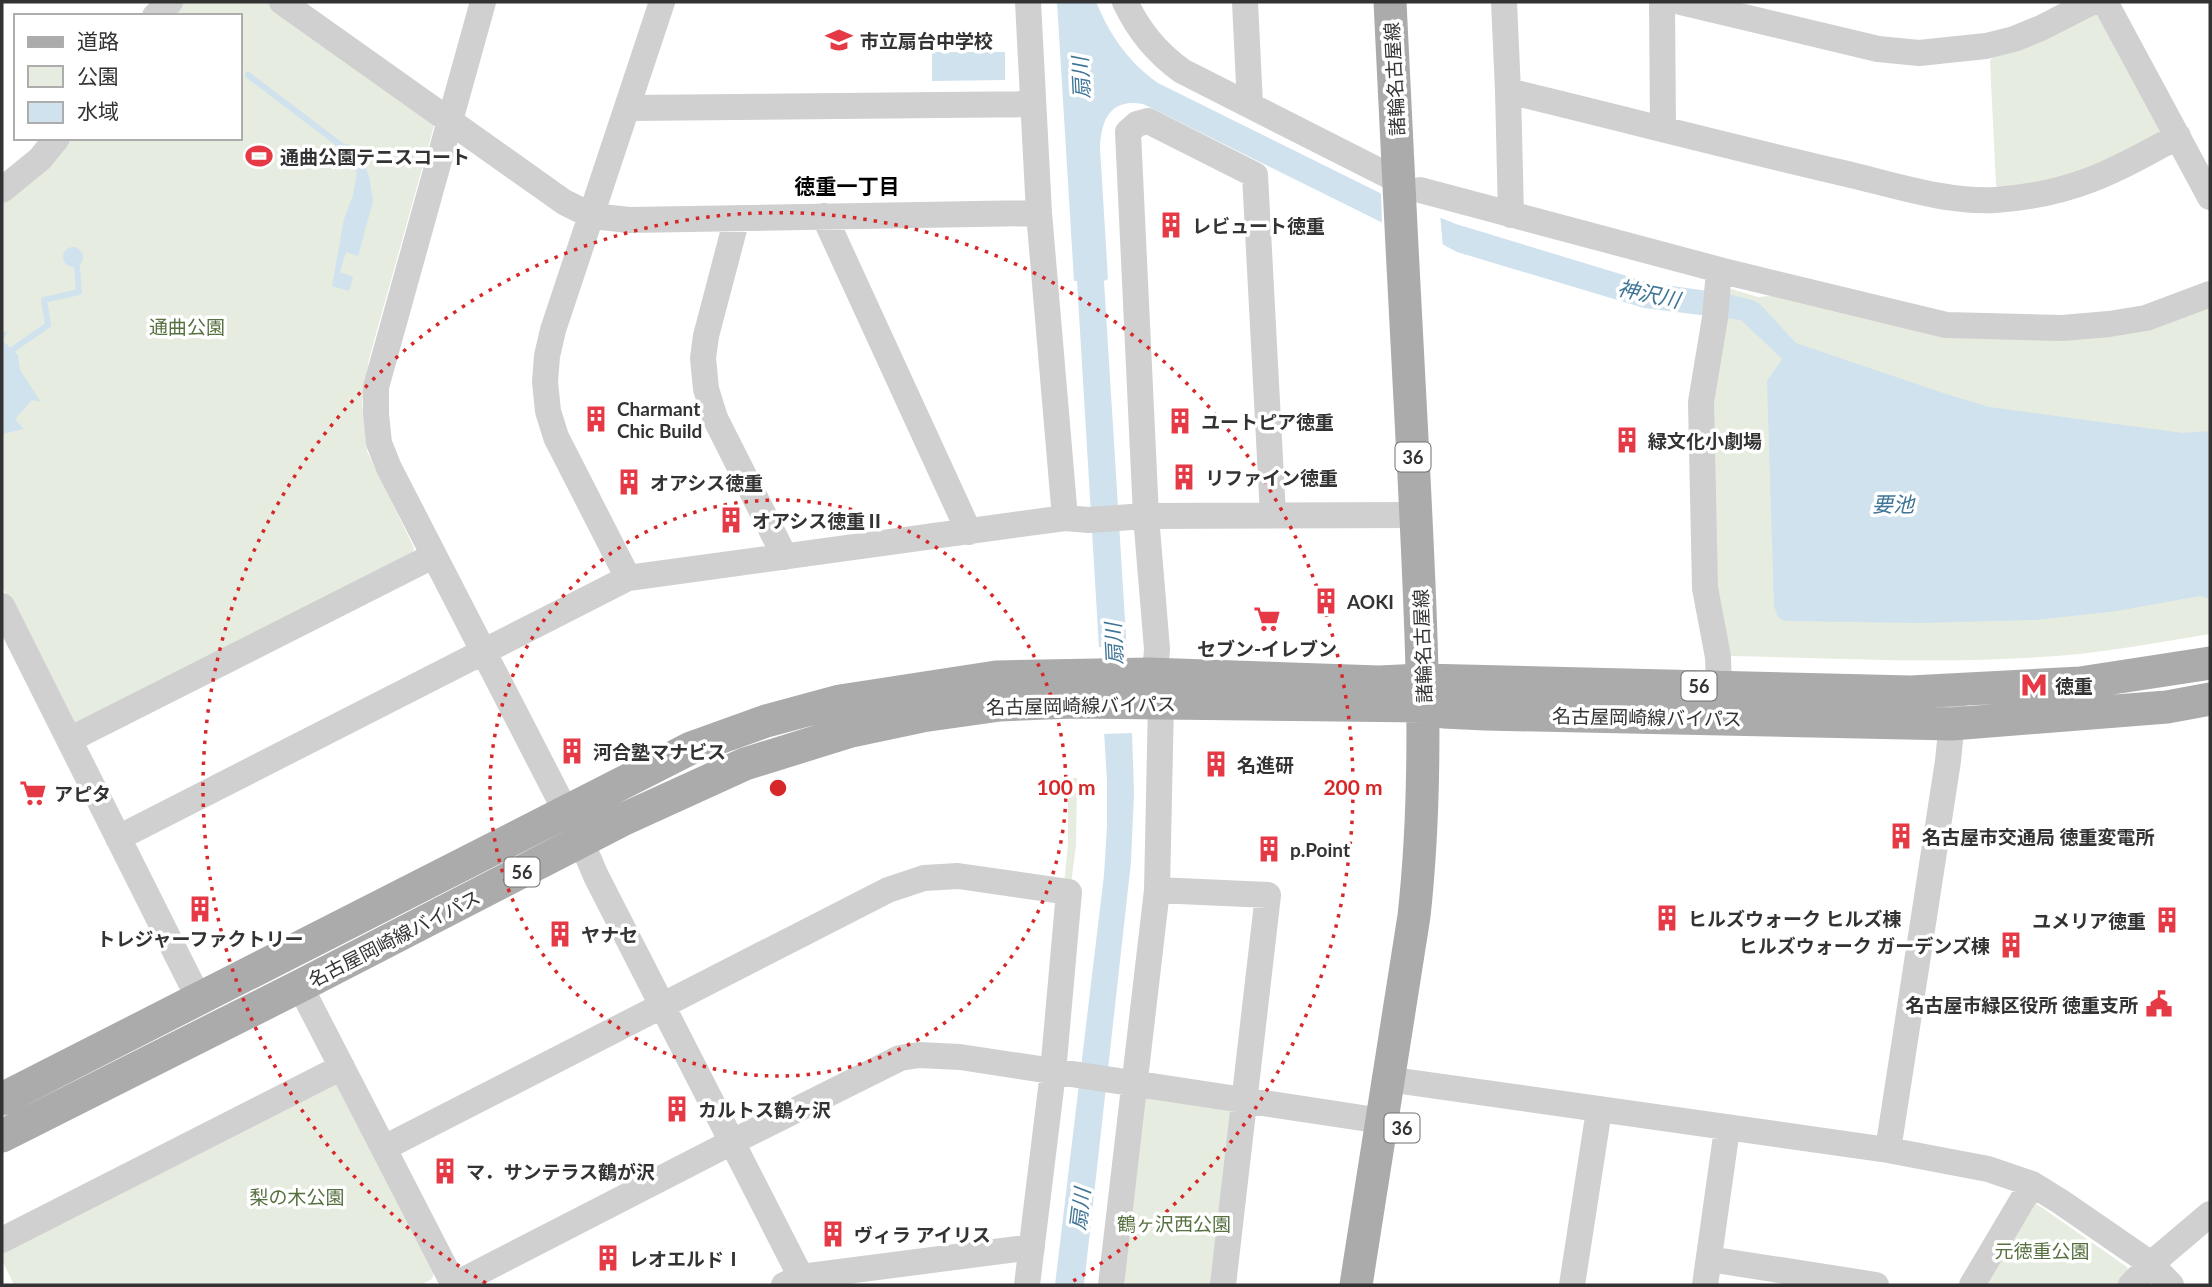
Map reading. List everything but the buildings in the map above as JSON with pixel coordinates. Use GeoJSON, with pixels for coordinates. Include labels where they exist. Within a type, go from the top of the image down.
{"type":"FeatureCollection","features":[{"type":"Feature","properties":{"kind":"main road","name":"諸輪名古屋線"},"geometry":{"type":"LineString","coordinates":[[1390,2],[1410,191]]}},
{"type":"Feature","properties":{"kind":"main road","name":"諸輪名古屋線"},"geometry":{"type":"LineString","coordinates":[[1378,1285],[1408,1082],[1440,833],[1410,191],[1412,2]]}},
{"type":"Feature","properties":{"kind":"main road","name":"諸輪名古屋線"},"geometry":{"type":"LineString","coordinates":[[1356,1285],[1419,870],[1424,759],[1433,695],[1416,515],[1412,240]]}},
{"type":"Feature","properties":{"kind":"main road","name":"名古屋岡崎線バイパス"},"geometry":{"type":"LineString","coordinates":[[1433,695],[1719,686],[1886,692],[1955,690],[2080,683],[2210,663]]}},
{"type":"Feature","properties":{"kind":"main road","name":"名古屋岡崎線バイパス"},"geometry":{"type":"LineString","coordinates":[[2,1098],[691,748],[766,721],[840,701],[996,677],[1072,688],[1379,682],[1433,695],[1952,724],[2167,707],[2210,699]]}},
{"type":"Feature","properties":{"kind":"main road","name":"名古屋岡崎線バイパス"},"geometry":{"type":"LineString","coordinates":[[2,1136],[581,841],[745,764],[851,732],[922,716],[1000,705],[1072,688]]}},
{"type":"Feature","properties":{"kind":"street"},"geometry":{"type":"LineString","coordinates":[[157,14],[170,2]]}},
{"type":"Feature","properties":{"kind":"street"},"geometry":{"type":"LineString","coordinates":[[282,2],[564,202],[592,216],[629,220],[1039,213]]}},
{"type":"Feature","properties":{"kind":"street"},"geometry":{"type":"LineString","coordinates":[[483,2],[376,387],[379,443],[389,468],[663,1004],[732,1142],[797,1282],[1032,1247]]}},
{"type":"Feature","properties":{"kind":"street"},"geometry":{"type":"LineString","coordinates":[[628,578],[556,437],[548,411],[545,382],[553,330],[662,2]]}},
{"type":"Feature","properties":{"kind":"street"},"geometry":{"type":"LineString","coordinates":[[1028,2],[1039,213],[1077,519]]}},
{"type":"Feature","properties":{"kind":"street"},"geometry":{"type":"LineString","coordinates":[[1125,2],[1139,30],[1166,59],[1182,71],[1410,191],[1511,215],[1718,281],[1946,325],[1997,327],[2062,328],[2109,324],[2146,318],[2210,294]]}},
{"type":"Feature","properties":{"kind":"street"},"geometry":{"type":"LineString","coordinates":[[1245,2],[1250,105]]}},
{"type":"Feature","properties":{"kind":"street"},"geometry":{"type":"LineString","coordinates":[[1504,2],[1511,215]]}},
{"type":"Feature","properties":{"kind":"street"},"geometry":{"type":"LineString","coordinates":[[1662,2],[1663,129]]}},
{"type":"Feature","properties":{"kind":"street"},"geometry":{"type":"LineString","coordinates":[[1681,2],[1878,49],[1919,53],[1986,46],[2014,39],[2092,2]]}},
{"type":"Feature","properties":{"kind":"street"},"geometry":{"type":"LineString","coordinates":[[2105,2],[2210,197]]}},
{"type":"Feature","properties":{"kind":"street"},"geometry":{"type":"LineString","coordinates":[[1508,91],[1940,196],[1992,200],[2041,195],[2078,186],[2104,176],[2178,136]]}},
{"type":"Feature","properties":{"kind":"street"},"geometry":{"type":"LineString","coordinates":[[628,108],[1033,104]]}},
{"type":"Feature","properties":{"kind":"street"},"geometry":{"type":"LineString","coordinates":[[1111,1285],[1123,1082],[1157,890],[1154,688],[1157,649],[1136,516],[1128,132],[1137,124],[1148,121],[1255,175],[1273,515]]}},
{"type":"Feature","properties":{"kind":"street"},"geometry":{"type":"LineString","coordinates":[[2,190],[40,159],[55,140]]}},
{"type":"Feature","properties":{"kind":"street"},"geometry":{"type":"LineString","coordinates":[[824,216],[968,532]]}},
{"type":"Feature","properties":{"kind":"street"},"geometry":{"type":"LineString","coordinates":[[737,218],[706,336],[703,358],[706,389],[715,418],[785,556]]}},
{"type":"Feature","properties":{"kind":"street"},"geometry":{"type":"LineString","coordinates":[[1718,281],[1715,318],[1701,402],[1705,587],[1718,657],[1719,686]]}},
{"type":"Feature","properties":{"kind":"street"},"geometry":{"type":"LineString","coordinates":[[118,838],[628,578],[1077,519],[1136,516],[1416,515]]}},
{"type":"Feature","properties":{"kind":"street"},"geometry":{"type":"LineString","coordinates":[[69,740],[433,556]]}},
{"type":"Feature","properties":{"kind":"street"},"geometry":{"type":"LineString","coordinates":[[2,606],[198,997]]}},
{"type":"Feature","properties":{"kind":"street"},"geometry":{"type":"LineString","coordinates":[[1888,1150],[1948,761],[1955,690]]}},
{"type":"Feature","properties":{"kind":"street"},"geometry":{"type":"LineString","coordinates":[[384,1148],[888,890],[924,878],[958,876],[1069,892],[1065,1073],[1027,1285]]}},
{"type":"Feature","properties":{"kind":"street"},"geometry":{"type":"LineString","coordinates":[[1157,890],[1268,895],[1223,1285]]}},
{"type":"Feature","properties":{"kind":"street"},"geometry":{"type":"LineString","coordinates":[[300,986],[454,1285],[900,1058],[919,1055],[960,1056],[1382,1121]]}},
{"type":"Feature","properties":{"kind":"street"},"geometry":{"type":"LineString","coordinates":[[2,1240],[342,1067]]}},
{"type":"Feature","properties":{"kind":"street"},"geometry":{"type":"LineString","coordinates":[[1408,1082],[1888,1150],[1988,1169],[2032,1184],[2089,1220],[2151,1264],[2171,1285]]}},
{"type":"Feature","properties":{"kind":"street"},"geometry":{"type":"LineString","coordinates":[[1572,1285],[1599,1110]]}},
{"type":"Feature","properties":{"kind":"street"},"geometry":{"type":"LineString","coordinates":[[1705,1285],[1727,1129]]}},
{"type":"Feature","properties":{"kind":"street"},"geometry":{"type":"LineString","coordinates":[[1972,1285],[2032,1184]]}},
{"type":"Feature","properties":{"kind":"street"},"geometry":{"type":"LineString","coordinates":[[2131,1285],[2151,1264],[2210,1214]]}},
{"type":"Feature","properties":{"kind":"street"},"geometry":{"type":"LineString","coordinates":[[1709,1259],[1876,1285]]}},
{"type":"Feature","properties":{"kind":"green space","name":"通曲公園"},"geometry":{"type":"Polygon","coordinates":[[[184,2],[268,2],[431,120],[434,126],[369,359],[362,403],[367,451],[414,548],[411,558],[77,724],[72,722],[2,587],[2,203],[65,140],[242,140],[242,14],[171,14],[184,2]]]}},
{"type":"Feature","properties":{"kind":"green space"},"geometry":{"type":"Polygon","coordinates":[[[2093,11],[2102,13],[2164,128],[2154,140],[2116,160],[2003,192],[1996,185],[1990,61],[1997,51],[2093,11]]]}},
{"type":"Feature","properties":{"kind":"green space"},"geometry":{"type":"Polygon","coordinates":[[[1728,288],[1758,297],[1782,295],[1921,330],[2210,304],[2210,634],[2062,656],[2002,659],[1886,660],[1731,656],[1716,602],[1709,401],[1728,288]]]}},
{"type":"Feature","properties":{"kind":"green space"},"geometry":{"type":"Polygon","coordinates":[[[1068,778],[1077,778],[1076,845],[1071,884],[1064,884],[1068,844],[1068,778]]]}},
{"type":"Feature","properties":{"kind":"green space","name":"梨の木公園"},"geometry":{"type":"Polygon","coordinates":[[[341,1081],[435,1269],[432,1279],[420,1285],[14,1285],[2,1260],[2,1248],[341,1081]]]}},
{"type":"Feature","properties":{"kind":"green space","name":"鶴ヶ沢西公園"},"geometry":{"type":"Polygon","coordinates":[[[1149,1096],[1229,1106],[1235,1114],[1215,1285],[1126,1284],[1120,1276],[1142,1101],[1149,1096]]]}},
{"type":"Feature","properties":{"kind":"green space","name":"元徳重公園"},"geometry":{"type":"Polygon","coordinates":[[[2034,1202],[2127,1267],[2129,1272],[2121,1285],[1980,1285],[2034,1202]]]}},
{"type":"Feature","properties":{"kind":"water","name":"要池"},"geometry":{"type":"Polygon","coordinates":[[[1057,2],[1096,2],[1121,47],[1158,83],[1384,195],[1456,224],[1650,283],[1723,293],[1752,300],[1760,304],[1796,343],[1989,407],[2183,433],[2210,431],[2210,599],[2200,596],[2117,611],[2036,620],[1919,623],[1784,621],[1778,617],[1774,606],[1767,381],[1782,359],[1741,320],[1644,308],[1457,252],[1385,224],[1143,104],[1123,104],[1116,108],[1106,120],[1100,148],[1108,279],[1104,281],[1132,733],[1134,794],[1131,862],[1084,1285],[1055,1285],[1104,875],[1107,826],[1107,781],[1077,281],[1074,281],[1057,2]]]}},
{"type":"Feature","properties":{"kind":"water"},"geometry":{"type":"Polygon","coordinates":[[[932,52],[1005,52],[1005,80],[932,81],[932,52]]]}},
{"type":"Feature","properties":{"kind":"water"},"geometry":{"type":"Polygon","coordinates":[[[347,143],[356,150],[362,160],[369,176],[373,201],[358,256],[346,252],[340,272],[353,277],[349,291],[332,286],[344,219],[353,195],[357,173],[339,150],[347,143]]]}},
{"type":"Feature","properties":{"kind":"water"},"geometry":{"type":"Polygon","coordinates":[[[73,247],[80,250],[83,257],[80,264],[73,267],[66,264],[63,257],[66,250],[73,247]]]}},
{"type":"Feature","properties":{"kind":"water"},"geometry":{"type":"Polygon","coordinates":[[[8,331],[3,341],[18,355],[20,370],[41,402],[32,400],[15,419],[24,429],[2,434],[2,332],[8,331]]]}},
{"type":"Feature","properties":{"kind":"pier"},"geometry":{"type":"Polygon","coordinates":[[[1381,190],[1440,213],[1443,248],[1382,226],[1381,190]]]}},
{"type":"Feature","properties":{"kind":"pier"},"geometry":{"type":"Polygon","coordinates":[[[1096,647],[1130,648],[1135,733],[1101,734],[1096,647]]]}},
{"type":"Feature","properties":{"kind":"waterway"},"geometry":{"type":"LineString","coordinates":[[248,75],[343,147]]}},
{"type":"Feature","properties":{"kind":"waterway"},"geometry":{"type":"LineString","coordinates":[[12,350],[48,325],[44,300],[79,292],[77,267]]}},
{"type":"Feature","properties":{"kind":"place","name":"市立扇台中学校"},"geometry":{"type":"Point","coordinates":[839,40]}},
{"type":"Feature","properties":{"kind":"place","name":"通曲公園テニスコート"},"geometry":{"type":"Point","coordinates":[259,156]}},
{"type":"Feature","properties":{"kind":"place","name":"レビュート徳重"},"geometry":{"type":"Point","coordinates":[1171,225]}},
{"type":"Feature","properties":{"kind":"place","name":"Charmant Chic Build"},"geometry":{"type":"Point","coordinates":[596,419]}},
{"type":"Feature","properties":{"kind":"place","name":"ユートピア徳重"},"geometry":{"type":"Point","coordinates":[1180,421]}},
{"type":"Feature","properties":{"kind":"place","name":"緑文化小劇場"},"geometry":{"type":"Point","coordinates":[1627,440]}},
{"type":"Feature","properties":{"kind":"place","name":"リファイン徳重"},"geometry":{"type":"Point","coordinates":[1184,477]}},
{"type":"Feature","properties":{"kind":"place","name":"オアシス徳重"},"geometry":{"type":"Point","coordinates":[629,482]}},
{"type":"Feature","properties":{"kind":"place","name":"オアシス徳重Ⅱ"},"geometry":{"type":"Point","coordinates":[731,520]}},
{"type":"Feature","properties":{"kind":"place","name":"AOKI"},"geometry":{"type":"Point","coordinates":[1326,601]}},
{"type":"Feature","properties":{"kind":"place","name":"セブン-イレブン"},"geometry":{"type":"Point","coordinates":[1267,619]}},
{"type":"Feature","properties":{"kind":"place","name":"徳重"},"geometry":{"type":"Point","coordinates":[2034,685]}},
{"type":"Feature","properties":{"kind":"place","name":"河合塾マナビス"},"geometry":{"type":"Point","coordinates":[572,751]}},
{"type":"Feature","properties":{"kind":"place","name":"名進研"},"geometry":{"type":"Point","coordinates":[1216,764]}},
{"type":"Feature","properties":{"kind":"place","name":"アピタ"},"geometry":{"type":"Point","coordinates":[33,793]}},
{"type":"Feature","properties":{"kind":"place","name":"名古屋市交通局 徳重変電所"},"geometry":{"type":"Point","coordinates":[1901,836]}},
{"type":"Feature","properties":{"kind":"place","name":"p.Point"},"geometry":{"type":"Point","coordinates":[1269,849]}},
{"type":"Feature","properties":{"kind":"place","name":"トレジャーファクトリー"},"geometry":{"type":"Point","coordinates":[200,909]}},
{"type":"Feature","properties":{"kind":"place","name":"ヒルズウォーク ヒルズ棟"},"geometry":{"type":"Point","coordinates":[1667,918]}},
{"type":"Feature","properties":{"kind":"place","name":"ユメリア徳重"},"geometry":{"type":"Point","coordinates":[2167,920]}},
{"type":"Feature","properties":{"kind":"place","name":"ヤナセ"},"geometry":{"type":"Point","coordinates":[560,934]}},
{"type":"Feature","properties":{"kind":"place","name":"ヒルズウォーク ガーデンズ棟"},"geometry":{"type":"Point","coordinates":[2011,945]}},
{"type":"Feature","properties":{"kind":"place","name":"名古屋市緑区役所 徳重支所"},"geometry":{"type":"Point","coordinates":[2159,1004]}},
{"type":"Feature","properties":{"kind":"place","name":"カルトス鶴ヶ沢"},"geometry":{"type":"Point","coordinates":[677,1109]}},
{"type":"Feature","properties":{"kind":"place","name":"マ．サンテラス鶴が沢"},"geometry":{"type":"Point","coordinates":[445,1171]}},
{"type":"Feature","properties":{"kind":"place","name":"ヴィラ アイリス"},"geometry":{"type":"Point","coordinates":[833,1234]}},
{"type":"Feature","properties":{"kind":"place","name":"レオエルドⅠ"},"geometry":{"type":"Point","coordinates":[608,1258]}},
{"type":"Feature","properties":{"kind":"district","name":"徳重一丁目"},"geometry":{"type":"Point","coordinates":[847,185]}},
{"type":"Feature","properties":{"kind":"water label","name":"扇川"},"geometry":{"type":"Point","coordinates":[1080,78]}},
{"type":"Feature","properties":{"kind":"water label","name":"神沢川"},"geometry":{"type":"Point","coordinates":[1649,293]}},
{"type":"Feature","properties":{"kind":"water label","name":"扇川"},"geometry":{"type":"Point","coordinates":[1113,644]}},
{"type":"Feature","properties":{"kind":"water label","name":"扇川"},"geometry":{"type":"Point","coordinates":[1079,1209]}}]}
